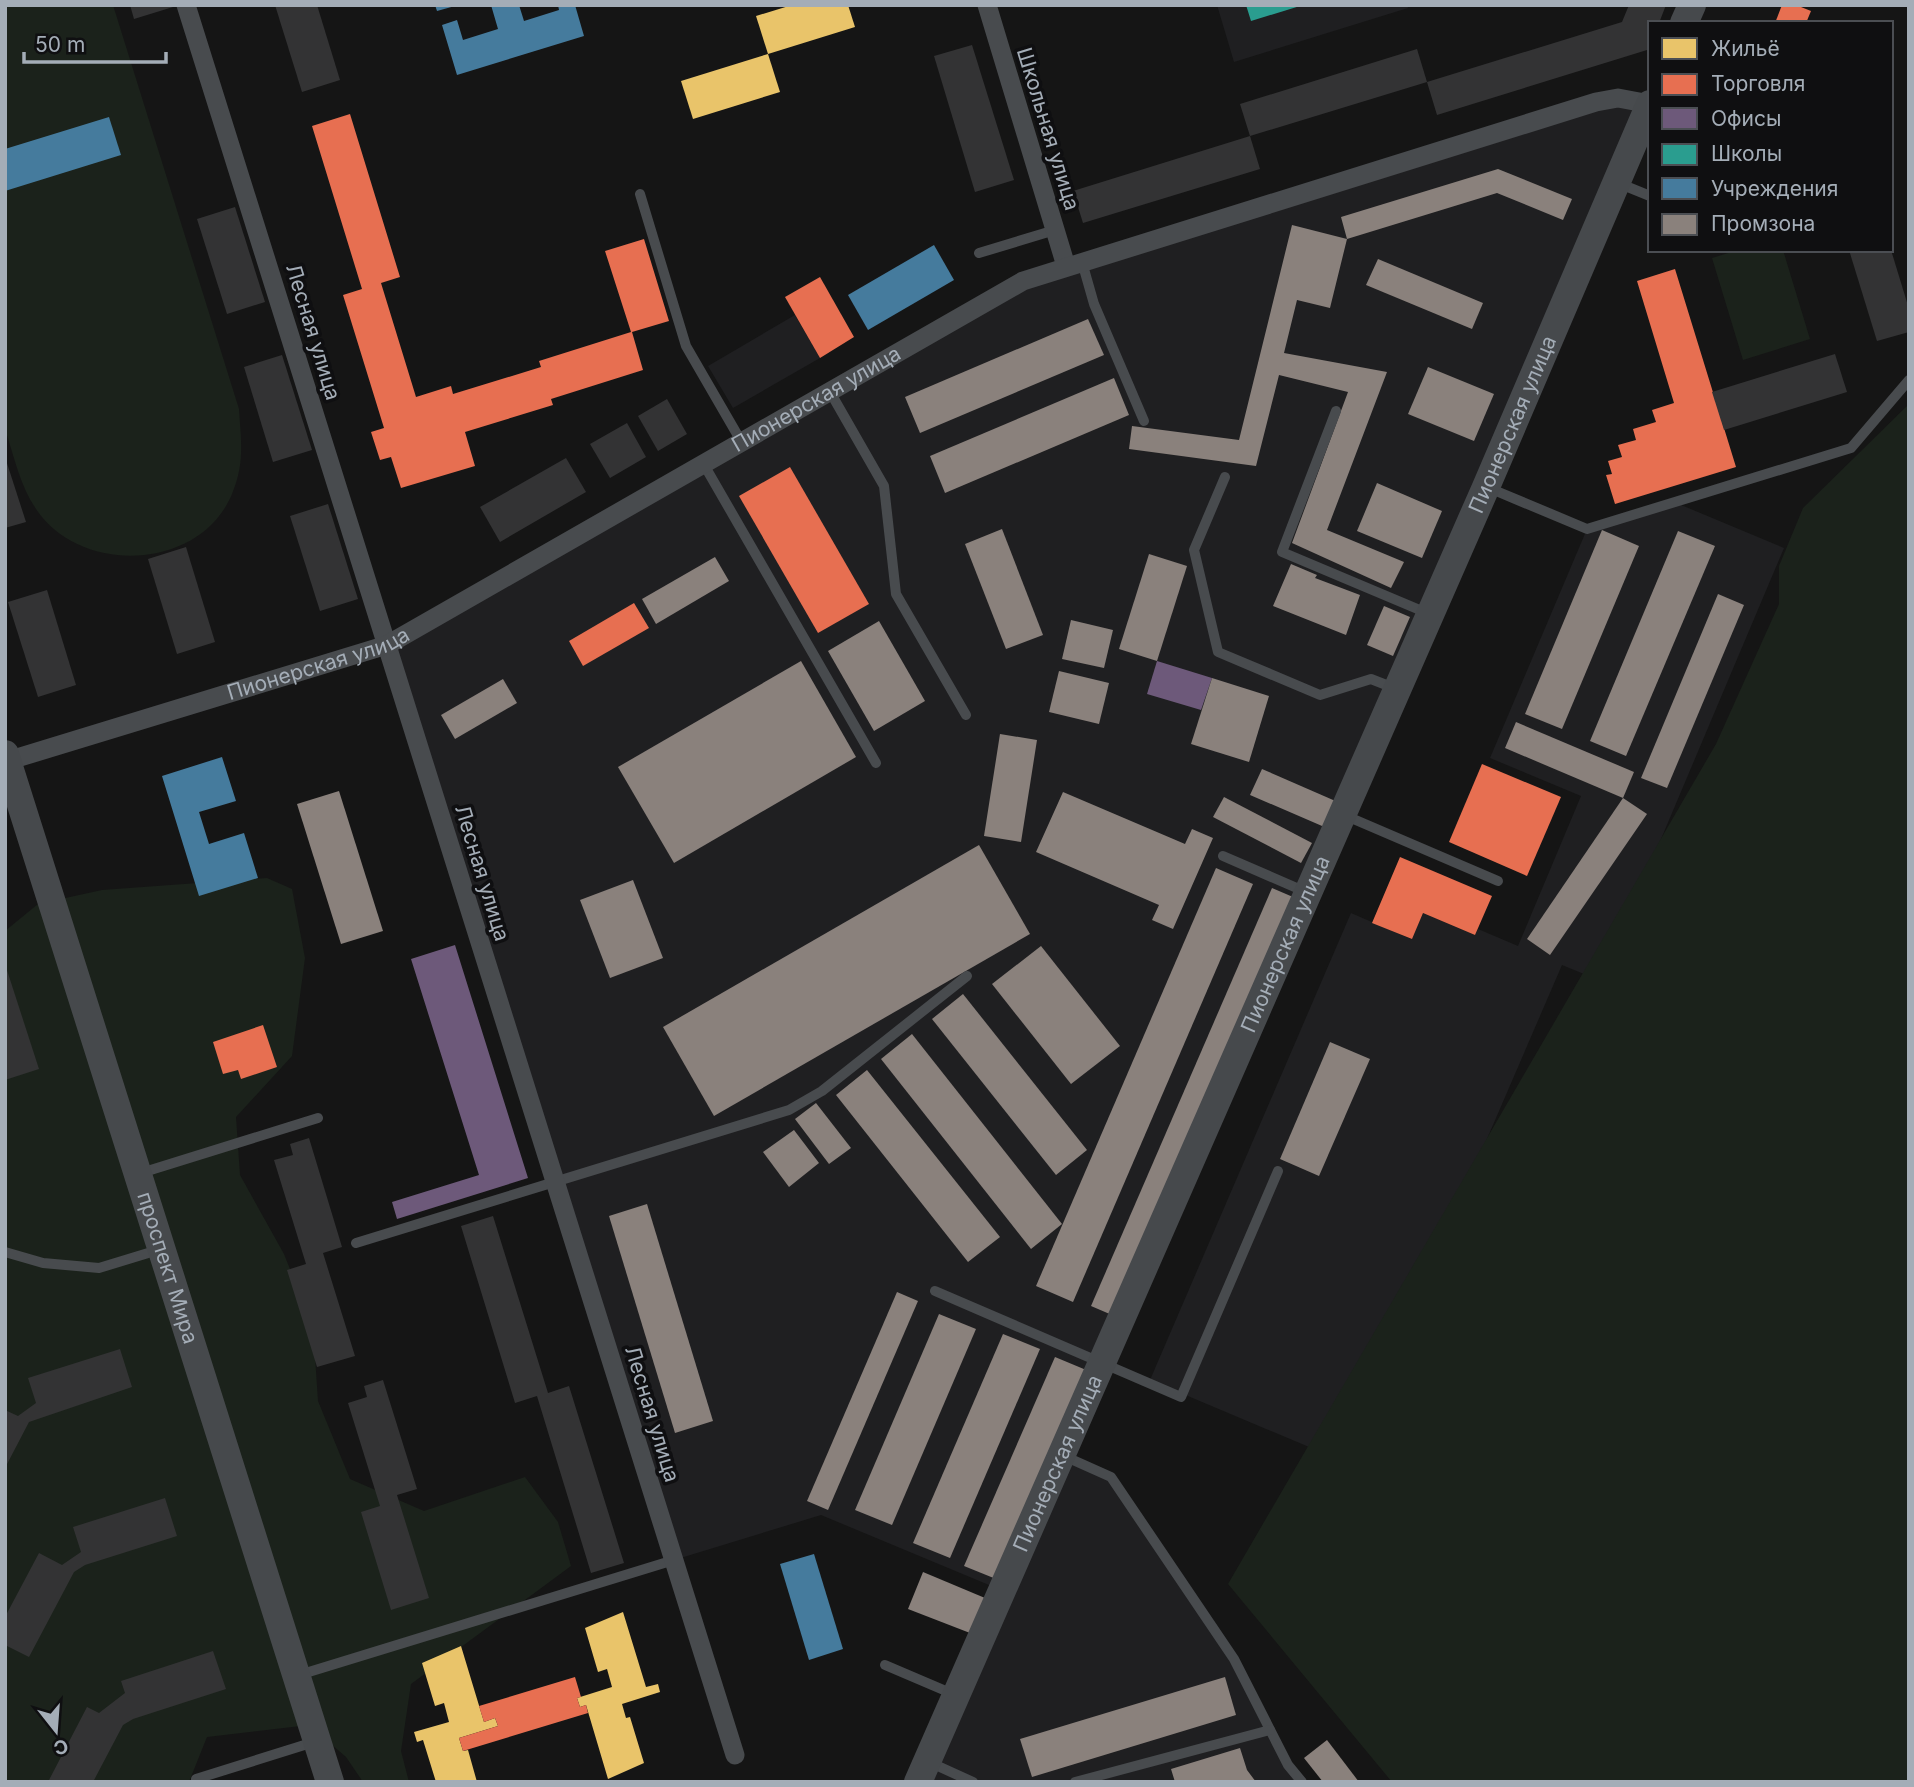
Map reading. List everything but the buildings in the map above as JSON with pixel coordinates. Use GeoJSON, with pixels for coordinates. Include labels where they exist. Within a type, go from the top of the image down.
{"type":"FeatureCollection","features":[{"type":"Feature","properties":{"kind":"street","name":"Лесная улица"},"geometry":{"type":"LineString","coordinates":[[187,5],[735,1755]]}},
{"type":"Feature","properties":{"kind":"street","name":"Школьная улица"},"geometry":{"type":"LineString","coordinates":[[987,5],[1055,230],[1074,264]]}},
{"type":"Feature","properties":{"kind":"street"},"geometry":{"type":"LineString","coordinates":[[1685,21],[1692,5]]}},
{"type":"Feature","properties":{"kind":"street","name":"Пионерская улица"},"geometry":{"type":"LineString","coordinates":[[6,758],[387,645],[1023,281],[1596,102],[1618,97],[1648,104]]}},
{"type":"Feature","properties":{"kind":"street","name":"Пионерская улица"},"geometry":{"type":"LineString","coordinates":[[922,1771],[1486,487],[1648,109]]}},
{"type":"Feature","properties":{"kind":"street","name":"проспект Мира"},"geometry":{"type":"LineString","coordinates":[[6,758],[330,1782]]}},
{"type":"Feature","properties":{"kind":"lane"},"geometry":{"type":"LineString","coordinates":[[1616,182],[1648,195]]}},
{"type":"Feature","properties":{"kind":"lane"},"geometry":{"type":"LineString","coordinates":[[639,194],[686,346],[741,441]]}},
{"type":"Feature","properties":{"kind":"lane"},"geometry":{"type":"LineString","coordinates":[[979,253],[1055,230]]}},
{"type":"Feature","properties":{"kind":"lane"},"geometry":{"type":"LineString","coordinates":[[1074,264],[1144,421]]}},
{"type":"Feature","properties":{"kind":"lane"},"geometry":{"type":"LineString","coordinates":[[1486,487],[1587,529],[1851,448],[1909,380]]}},
{"type":"Feature","properties":{"kind":"lane"},"geometry":{"type":"LineString","coordinates":[[829,390],[884,485],[896,594],[966,715]]}},
{"type":"Feature","properties":{"kind":"lane"},"geometry":{"type":"LineString","coordinates":[[1336,411],[1282,552],[1430,614]]}},
{"type":"Feature","properties":{"kind":"lane"},"geometry":{"type":"LineString","coordinates":[[703,463],[876,763]]}},
{"type":"Feature","properties":{"kind":"lane"},"geometry":{"type":"LineString","coordinates":[[1225,477],[1194,550],[1218,652],[1320,695],[1371,679],[1397,690]]}},
{"type":"Feature","properties":{"kind":"lane"},"geometry":{"type":"LineString","coordinates":[[1342,814],[1498,881]]}},
{"type":"Feature","properties":{"kind":"lane"},"geometry":{"type":"LineString","coordinates":[[1223,856],[1308,892]]}},
{"type":"Feature","properties":{"kind":"lane"},"geometry":{"type":"LineString","coordinates":[[356,1243],[789,1110],[822,1091],[967,976]]}},
{"type":"Feature","properties":{"kind":"lane"},"geometry":{"type":"LineString","coordinates":[[138,1174],[318,1118]]}},
{"type":"Feature","properties":{"kind":"lane"},"geometry":{"type":"LineString","coordinates":[[935,1292],[1181,1397],[1278,1171]]}},
{"type":"Feature","properties":{"kind":"lane"},"geometry":{"type":"LineString","coordinates":[[5,1252],[43,1263],[99,1268],[162,1249]]}},
{"type":"Feature","properties":{"kind":"lane"},"geometry":{"type":"LineString","coordinates":[[1061,1455],[1111,1477],[1234,1659],[1288,1765],[1302,1782]]}},
{"type":"Feature","properties":{"kind":"lane"},"geometry":{"type":"LineString","coordinates":[[297,1676],[674,1560]]}},
{"type":"Feature","properties":{"kind":"lane"},"geometry":{"type":"LineString","coordinates":[[886,1665],[956,1695]]}},
{"type":"Feature","properties":{"kind":"lane"},"geometry":{"type":"LineString","coordinates":[[1075,1782],[1270,1730]]}},
{"type":"Feature","properties":{"kind":"lane"},"geometry":{"type":"LineString","coordinates":[[196,1779],[317,1740]]}},
{"type":"Feature","properties":{"kind":"lane"},"geometry":{"type":"LineString","coordinates":[[922,1771],[973,1782]]}},
{"type":"Feature","properties":{"kind":"shaded area"},"geometry":{"type":"Polygon","coordinates":[[[5,5],[113,5],[239,409],[240,462],[232,494],[216,520],[194,538],[168,550],[139,555],[109,554],[81,546],[56,531],[36,509],[26,491],[5,429],[5,5]]]}},
{"type":"Feature","properties":{"kind":"shaded area"},"geometry":{"type":"Polygon","coordinates":[[[1217,5],[1407,5],[1408,8],[1234,62],[1217,5]]]}},
{"type":"Feature","properties":{"kind":"shaded area"},"geometry":{"type":"Polygon","coordinates":[[[1643,101],[1061,1455],[1111,1477],[1234,1659],[1302,1782],[918,1782],[1001,1590],[821,1515],[674,1560],[387,645],[986,300],[1596,102],[1643,101]]]}},
{"type":"Feature","properties":{"kind":"shaded area"},"geometry":{"type":"Polygon","coordinates":[[[1732,252],[1784,252],[1810,339],[1743,360],[1712,258],[1732,252]]]}},
{"type":"Feature","properties":{"kind":"shaded area"},"geometry":{"type":"Polygon","coordinates":[[[795,315],[820,358],[733,408],[708,366],[795,315]]]}},
{"type":"Feature","properties":{"kind":"shaded area"},"geometry":{"type":"Polygon","coordinates":[[[1909,404],[1909,1782],[1392,1782],[1228,1584],[1716,744],[1779,604],[1779,566],[1803,508],[1909,404]]]}},
{"type":"Feature","properties":{"kind":"shaded area"},"geometry":{"type":"Polygon","coordinates":[[[1674,502],[1784,548],[1601,981],[1562,965],[1347,1463],[1150,1380],[1351,913],[1411,939],[1423,913],[1475,935],[1478,929],[1518,946],[1581,796],[1490,758],[1587,529],[1674,502]]]}},
{"type":"Feature","properties":{"kind":"shaded area"},"geometry":{"type":"Polygon","coordinates":[[[267,878],[292,889],[305,958],[292,1056],[236,1117],[240,1175],[284,1254],[313,1327],[318,1401],[350,1479],[424,1511],[525,1477],[558,1522],[571,1566],[411,1684],[401,1751],[409,1782],[363,1782],[346,1757],[309,1725],[207,1737],[189,1782],[5,1782],[5,931],[38,904],[102,890],[267,878]]]}}]}
